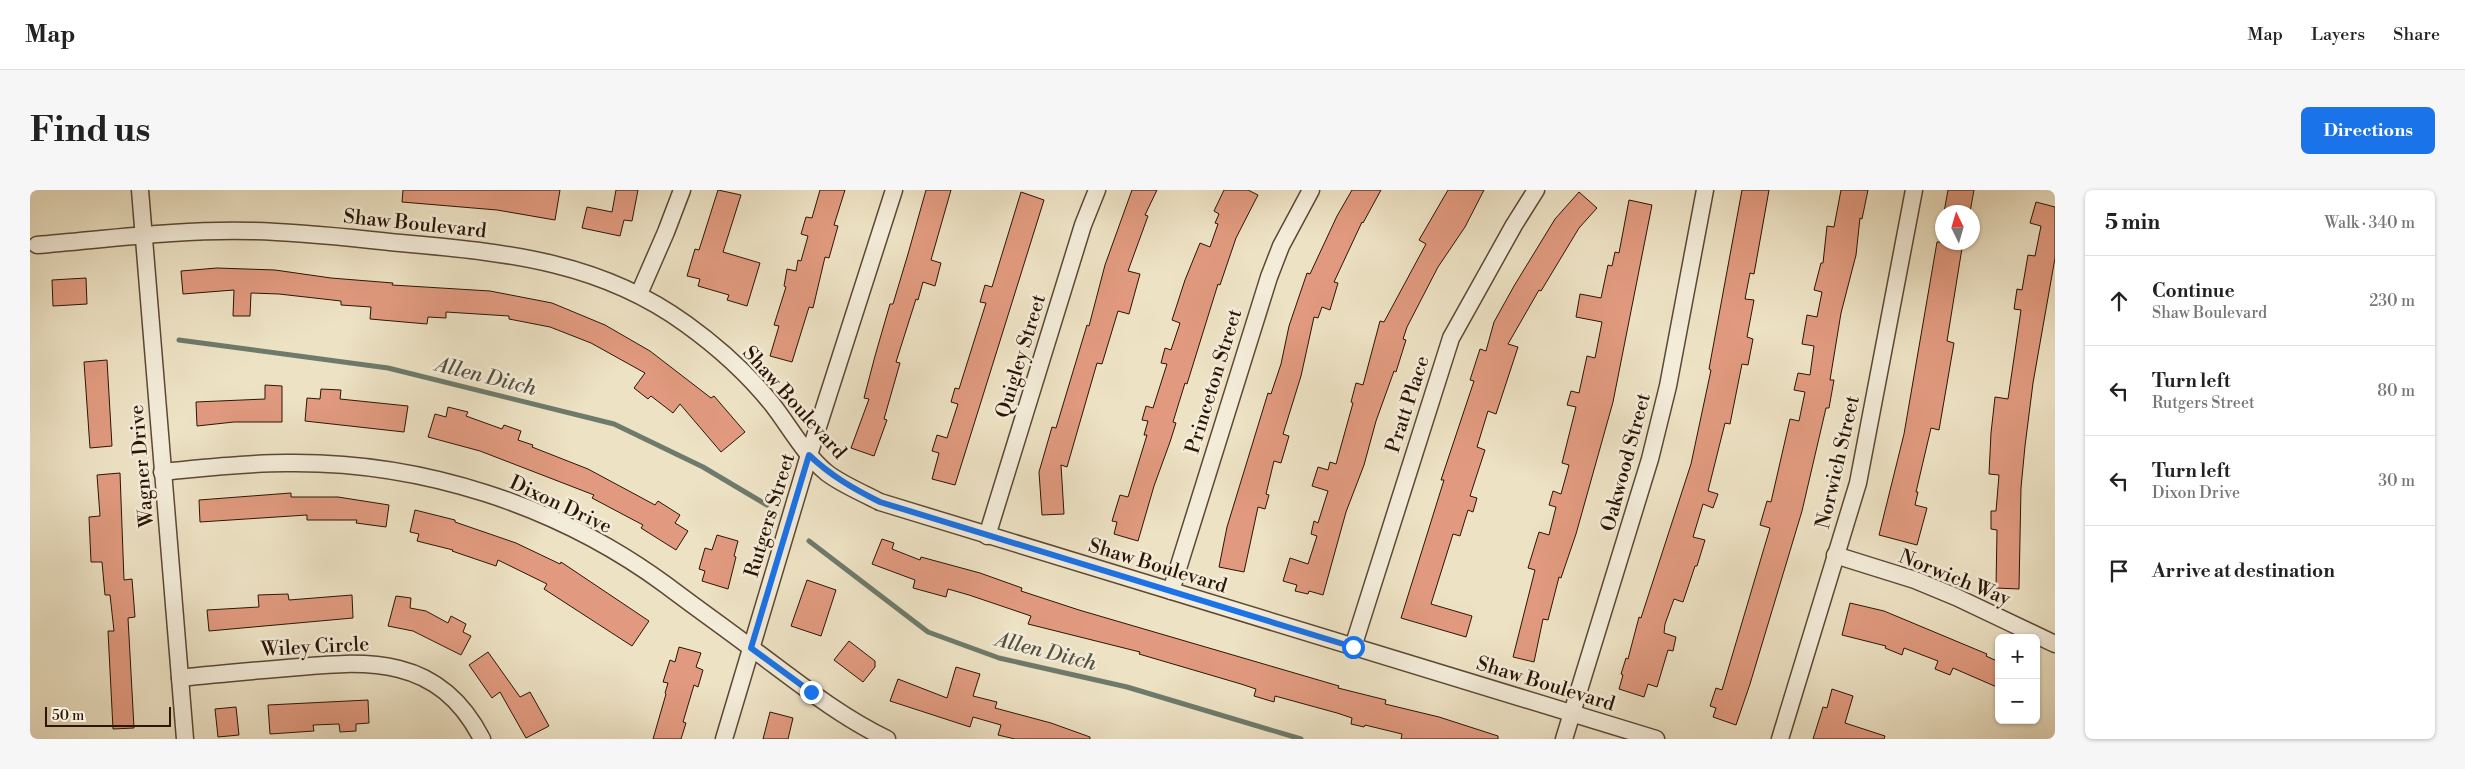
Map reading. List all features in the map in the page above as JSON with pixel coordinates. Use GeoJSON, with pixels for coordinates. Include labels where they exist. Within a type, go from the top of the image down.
{"type":"FeatureCollection","features":[{"type":"Feature","properties":{"kind":"street","name":"Wagner Drive"},"geometry":{"type":"LineString","coordinates":[[140,190],[185,739]]}},
{"type":"Feature","properties":{"kind":"street"},"geometry":{"type":"LineString","coordinates":[[639,294],[682,190]]}},
{"type":"Feature","properties":{"kind":"street","name":"Rutgers Street"},"geometry":{"type":"LineString","coordinates":[[724,739],[809,455],[894,190]]}},
{"type":"Feature","properties":{"kind":"street","name":"Quigley Street"},"geometry":{"type":"LineString","coordinates":[[986,536],[1083,225],[1097,190]]}},
{"type":"Feature","properties":{"kind":"street","name":"Princeton Street"},"geometry":{"type":"LineString","coordinates":[[1171,591],[1266,283],[1281,246],[1311,190]]}},
{"type":"Feature","properties":{"kind":"street","name":"Pratt Place"},"geometry":{"type":"LineString","coordinates":[[1353,647],[1451,338],[1514,225],[1536,190]]}},
{"type":"Feature","properties":{"kind":"street","name":"Oakwood Street"},"geometry":{"type":"LineString","coordinates":[[1564,739],[1650,459],[1668,386],[1705,190]]}},
{"type":"Feature","properties":{"kind":"street","name":"Norwich Street"},"geometry":{"type":"LineString","coordinates":[[1780,739],[1858,484],[1914,190]]}},
{"type":"Feature","properties":{"kind":"street","name":"Shaw Boulevard"},"geometry":{"type":"LineString","coordinates":[[38,245],[205,232],[277,231],[459,248],[523,256],[567,266],[639,294],[684,323],[736,364],[773,405],[809,455],[827,472],[842,483],[880,502],[986,536],[1656,739]]}},
{"type":"Feature","properties":{"kind":"street","name":"Dixon Drive"},"geometry":{"type":"LineString","coordinates":[[162,472],[242,464],[331,464],[382,469],[463,486],[534,512],[604,546],[664,584],[811,692],[872,732],[887,739]]}},
{"type":"Feature","properties":{"kind":"street","name":"Norwich Way"},"geometry":{"type":"LineString","coordinates":[[1836,555],[1915,580],[1979,607],[2055,644]]}},
{"type":"Feature","properties":{"kind":"street","name":"Wiley Circle"},"geometry":{"type":"LineString","coordinates":[[180,678],[322,664],[381,664],[423,677],[441,689],[468,715],[482,739]]}},
{"type":"Feature","properties":{"kind":"building"},"geometry":{"type":"Polygon","coordinates":[[[403,190],[560,190],[555,220],[497,210],[402,202],[403,190]]]}},
{"type":"Feature","properties":{"kind":"building"},"geometry":{"type":"Polygon","coordinates":[[[616,190],[638,190],[632,221],[624,220],[620,236],[582,228],[587,207],[612,212],[616,190]]]}},
{"type":"Feature","properties":{"kind":"building"},"geometry":{"type":"Polygon","coordinates":[[[718,190],[741,195],[723,252],[760,263],[747,306],[727,300],[729,295],[698,286],[700,279],[687,276],[695,249],[699,250],[718,190]]]}},
{"type":"Feature","properties":{"kind":"building"},"geometry":{"type":"Polygon","coordinates":[[[820,190],[845,190],[834,225],[838,226],[829,258],[825,257],[813,308],[809,307],[792,362],[770,356],[779,326],[774,325],[786,287],[784,286],[787,269],[796,271],[798,260],[801,261],[808,236],[801,234],[806,217],[812,218],[820,190]]]}},
{"type":"Feature","properties":{"kind":"building"},"geometry":{"type":"Polygon","coordinates":[[[926,190],[951,190],[931,260],[941,263],[935,286],[923,282],[918,300],[916,299],[896,362],[900,363],[884,419],[887,420],[874,456],[851,448],[869,399],[864,398],[875,356],[890,304],[893,304],[926,190]]]}},
{"type":"Feature","properties":{"kind":"building"},"geometry":{"type":"Polygon","coordinates":[[[1132,190],[1157,190],[1145,215],[1148,216],[1128,271],[1140,274],[1129,314],[1118,311],[1102,364],[1097,363],[1067,467],[1061,465],[1064,514],[1042,515],[1039,472],[1052,427],[1056,428],[1087,325],[1089,326],[1105,265],[1132,190]]]}},
{"type":"Feature","properties":{"kind":"building"},"geometry":{"type":"Polygon","coordinates":[[[1224,190],[1248,190],[1258,195],[1236,238],[1220,285],[1218,284],[1187,384],[1185,383],[1173,422],[1176,423],[1154,486],[1138,541],[1114,534],[1117,522],[1112,521],[1120,495],[1128,497],[1147,435],[1144,435],[1148,421],[1142,420],[1146,406],[1153,408],[1167,364],[1161,363],[1165,348],[1171,350],[1180,323],[1172,320],[1185,280],[1200,243],[1210,247],[1218,224],[1215,223],[1219,214],[1214,211],[1224,190]]]}},
{"type":"Feature","properties":{"kind":"building"},"geometry":{"type":"Polygon","coordinates":[[[1352,190],[1381,190],[1362,222],[1334,282],[1338,283],[1330,310],[1322,307],[1318,318],[1314,317],[1301,376],[1283,434],[1289,436],[1281,463],[1274,461],[1266,494],[1269,495],[1265,509],[1258,507],[1244,572],[1219,567],[1227,527],[1268,393],[1271,394],[1281,364],[1289,326],[1307,273],[1310,274],[1337,216],[1352,190]]]}},
{"type":"Feature","properties":{"kind":"building"},"geometry":{"type":"Polygon","coordinates":[[[1448,190],[1484,190],[1465,227],[1438,267],[1407,327],[1403,339],[1406,340],[1396,372],[1394,371],[1376,421],[1364,465],[1346,512],[1323,595],[1309,591],[1308,594],[1295,591],[1297,585],[1283,581],[1290,558],[1308,564],[1317,536],[1311,534],[1314,521],[1318,523],[1328,491],[1312,486],[1318,467],[1328,470],[1330,462],[1336,464],[1353,403],[1351,402],[1356,383],[1363,385],[1380,321],[1384,322],[1426,244],[1419,240],[1448,190]]]}},
{"type":"Feature","properties":{"kind":"building"},"geometry":{"type":"Polygon","coordinates":[[[1742,190],[1769,190],[1754,274],[1750,273],[1745,299],[1754,300],[1747,337],[1753,339],[1748,365],[1742,364],[1730,424],[1725,423],[1708,491],[1718,494],[1713,508],[1703,504],[1693,537],[1705,540],[1697,566],[1695,566],[1683,602],[1674,599],[1665,624],[1664,633],[1676,637],[1673,651],[1668,650],[1657,687],[1648,684],[1644,697],[1619,689],[1623,675],[1621,674],[1626,658],[1628,659],[1639,617],[1641,618],[1691,464],[1711,370],[1709,369],[1742,190]]]}},
{"type":"Feature","properties":{"kind":"building"},"geometry":{"type":"Polygon","coordinates":[[[1841,190],[1868,190],[1862,219],[1860,218],[1856,255],[1841,313],[1830,380],[1834,380],[1829,408],[1826,408],[1802,511],[1736,725],[1713,717],[1716,708],[1710,706],[1716,688],[1722,690],[1770,528],[1760,525],[1767,501],[1771,502],[1790,419],[1799,421],[1805,392],[1794,390],[1798,373],[1810,375],[1814,346],[1802,344],[1807,315],[1817,317],[1822,292],[1814,290],[1821,263],[1823,263],[1827,226],[1834,227],[1841,190]]]}},
{"type":"Feature","properties":{"kind":"building"},"geometry":{"type":"Polygon","coordinates":[[[1948,190],[1974,190],[1971,205],[1945,205],[1948,190]]]}},
{"type":"Feature","properties":{"kind":"building"},"geometry":{"type":"Polygon","coordinates":[[[1021,192],[1044,200],[955,485],[932,479],[939,453],[932,451],[937,435],[947,438],[958,404],[951,402],[955,388],[959,389],[986,303],[980,302],[985,285],[992,287],[1021,192]]]}},
{"type":"Feature","properties":{"kind":"building"},"geometry":{"type":"Polygon","coordinates":[[[1579,192],[1597,208],[1579,228],[1541,291],[1539,290],[1508,344],[1518,347],[1496,414],[1488,411],[1477,447],[1485,450],[1470,496],[1477,498],[1473,512],[1468,510],[1460,536],[1453,534],[1431,604],[1472,616],[1466,637],[1401,618],[1444,480],[1441,480],[1474,381],[1470,380],[1480,349],[1486,351],[1494,322],[1514,286],[1555,219],[1579,192]]]}},
{"type":"Feature","properties":{"kind":"building"},"geometry":{"type":"Polygon","coordinates":[[[1629,200],[1652,205],[1613,402],[1576,534],[1561,578],[1559,577],[1548,620],[1543,619],[1534,662],[1513,657],[1535,570],[1528,568],[1539,532],[1549,535],[1556,507],[1549,505],[1553,491],[1561,494],[1569,465],[1562,463],[1576,407],[1567,405],[1571,391],[1579,393],[1587,356],[1595,358],[1602,322],[1576,317],[1580,294],[1601,298],[1608,265],[1612,266],[1615,252],[1619,253],[1629,200]]]}},
{"type":"Feature","properties":{"kind":"building"},"geometry":{"type":"Polygon","coordinates":[[[2036,202],[2055,207],[2055,258],[2033,383],[2025,446],[2021,488],[2019,589],[1996,588],[1997,530],[1991,529],[1991,511],[1996,511],[1999,475],[1989,474],[1991,433],[1995,397],[2008,399],[2021,310],[2014,309],[2017,289],[2022,290],[2028,255],[2035,256],[2041,226],[2030,223],[2036,202]]]}},
{"type":"Feature","properties":{"kind":"building"},"geometry":{"type":"Polygon","coordinates":[[[1936,250],[1962,250],[1947,341],[1954,343],[1939,430],[1931,428],[1916,492],[1918,492],[1915,505],[1927,508],[1917,545],[1879,535],[1904,434],[1936,250]]]}},
{"type":"Feature","properties":{"kind":"building"},"geometry":{"type":"Polygon","coordinates":[[[217,268],[275,270],[331,278],[393,283],[392,285],[490,291],[552,303],[605,325],[650,351],[711,398],[714,396],[745,432],[721,452],[680,404],[673,413],[651,396],[648,399],[634,388],[645,373],[591,343],[550,327],[509,319],[509,316],[446,312],[446,318],[428,317],[427,324],[370,319],[371,307],[341,305],[341,301],[251,293],[250,316],[233,316],[234,290],[183,294],[181,271],[217,268]]]}},
{"type":"Feature","properties":{"kind":"building"},"geometry":{"type":"Polygon","coordinates":[[[86,278],[87,304],[53,306],[52,280],[86,278]]]}},
{"type":"Feature","properties":{"kind":"building"},"geometry":{"type":"Polygon","coordinates":[[[107,360],[112,446],[90,448],[84,362],[107,360]]]}},
{"type":"Feature","properties":{"kind":"building"},"geometry":{"type":"Polygon","coordinates":[[[265,385],[282,386],[282,422],[234,422],[197,426],[196,402],[265,399],[265,385]]]}},
{"type":"Feature","properties":{"kind":"building"},"geometry":{"type":"Polygon","coordinates":[[[321,389],[341,390],[340,399],[408,406],[404,432],[305,421],[307,398],[320,399],[321,389]]]}},
{"type":"Feature","properties":{"kind":"building"},"geometry":{"type":"Polygon","coordinates":[[[448,407],[468,412],[466,416],[502,429],[504,425],[521,431],[518,440],[588,469],[655,505],[658,501],[680,515],[675,523],[688,531],[676,550],[641,528],[643,525],[592,498],[594,495],[480,451],[428,437],[435,414],[446,417],[448,407]]]}},
{"type":"Feature","properties":{"kind":"building"},"geometry":{"type":"Polygon","coordinates":[[[120,473],[124,580],[132,579],[135,617],[128,618],[134,728],[113,729],[108,631],[114,631],[110,595],[105,595],[102,562],[91,562],[89,517],[100,516],[97,475],[120,473]]]}},
{"type":"Feature","properties":{"kind":"building"},"geometry":{"type":"Polygon","coordinates":[[[291,493],[291,497],[338,497],[389,505],[386,527],[356,523],[357,520],[307,520],[307,515],[200,522],[199,500],[291,493]]]}},
{"type":"Feature","properties":{"kind":"building"},"geometry":{"type":"Polygon","coordinates":[[[415,510],[455,520],[455,522],[516,543],[560,564],[561,562],[649,621],[632,646],[544,589],[547,584],[498,560],[496,566],[453,550],[417,541],[419,534],[410,532],[415,510]]]}},
{"type":"Feature","properties":{"kind":"building"},"geometry":{"type":"Polygon","coordinates":[[[717,535],[738,541],[728,589],[702,581],[705,571],[699,569],[705,548],[712,550],[717,535]]]}},
{"type":"Feature","properties":{"kind":"building"},"geometry":{"type":"Polygon","coordinates":[[[882,539],[894,543],[892,549],[920,560],[921,557],[980,573],[1022,588],[1021,591],[1079,610],[1339,686],[1338,688],[1386,700],[1385,704],[1439,717],[1498,736],[1498,739],[1401,739],[1402,734],[1365,725],[1364,727],[1351,724],[1352,718],[1337,713],[1275,696],[1274,702],[1254,696],[1256,689],[1139,654],[1140,652],[1028,624],[1031,616],[969,595],[948,589],[946,597],[913,588],[915,580],[872,564],[882,539]]]}},
{"type":"Feature","properties":{"kind":"building"},"geometry":{"type":"Polygon","coordinates":[[[807,580],[836,590],[821,636],[791,626],[807,580]]]}},
{"type":"Feature","properties":{"kind":"building"},"geometry":{"type":"Polygon","coordinates":[[[288,594],[289,600],[352,595],[353,618],[209,631],[207,610],[259,607],[258,595],[288,594]]]}},
{"type":"Feature","properties":{"kind":"building"},"geometry":{"type":"Polygon","coordinates":[[[396,596],[411,598],[410,608],[426,611],[448,623],[451,616],[466,624],[463,632],[471,636],[461,655],[413,631],[388,626],[396,596]]]}},
{"type":"Feature","properties":{"kind":"building"},"geometry":{"type":"Polygon","coordinates":[[[1850,603],[1884,611],[1987,654],[1986,656],[1995,660],[1995,686],[1953,668],[1950,675],[1935,669],[1938,661],[1904,648],[1902,655],[1885,648],[1886,646],[1842,635],[1850,603]]]}},
{"type":"Feature","properties":{"kind":"building"},"geometry":{"type":"Polygon","coordinates":[[[849,641],[875,661],[875,667],[863,682],[834,660],[849,641]]]}},
{"type":"Feature","properties":{"kind":"building"},"geometry":{"type":"Polygon","coordinates":[[[679,647],[701,653],[696,667],[703,670],[698,687],[694,685],[683,722],[686,723],[681,739],[653,739],[668,683],[663,682],[670,660],[675,662],[679,647]]]}},
{"type":"Feature","properties":{"kind":"building"},"geometry":{"type":"Polygon","coordinates":[[[488,652],[520,697],[530,692],[549,726],[526,738],[500,692],[492,698],[469,665],[488,652]]]}},
{"type":"Feature","properties":{"kind":"building"},"geometry":{"type":"Polygon","coordinates":[[[956,667],[980,674],[973,696],[997,702],[995,708],[1051,723],[1090,737],[1090,739],[1015,739],[998,735],[1001,725],[973,717],[970,727],[890,701],[898,679],[947,698],[956,667]]]}},
{"type":"Feature","properties":{"kind":"building"},"geometry":{"type":"Polygon","coordinates":[[[1832,689],[1853,696],[1845,723],[1885,736],[1884,739],[1813,739],[1823,707],[1827,708],[1832,689]]]}},
{"type":"Feature","properties":{"kind":"building"},"geometry":{"type":"Polygon","coordinates":[[[368,700],[369,723],[356,724],[356,731],[340,732],[339,724],[313,725],[314,731],[270,734],[268,705],[368,700]]]}},
{"type":"Feature","properties":{"kind":"building"},"geometry":{"type":"Polygon","coordinates":[[[236,707],[239,735],[218,737],[215,709],[236,707]]]}},
{"type":"Feature","properties":{"kind":"building"},"geometry":{"type":"Polygon","coordinates":[[[770,712],[793,718],[788,739],[763,739],[770,712]]]}},
{"type":"Feature","properties":{"kind":"waterway","name":"Allen Ditch"},"geometry":{"type":"LineString","coordinates":[[179,340],[388,368],[614,424],[703,467],[767,505]]}},
{"type":"Feature","properties":{"kind":"waterway","name":"Allen Ditch"},"geometry":{"type":"LineString","coordinates":[[809,541],[928,632],[999,658],[1127,687],[1301,739]]}},
{"type":"Feature","properties":{"kind":"route"},"geometry":{"type":"LineString","coordinates":[[811,692],[751,648],[809,455],[842,483],[880,502],[1353,647]]}}]}
